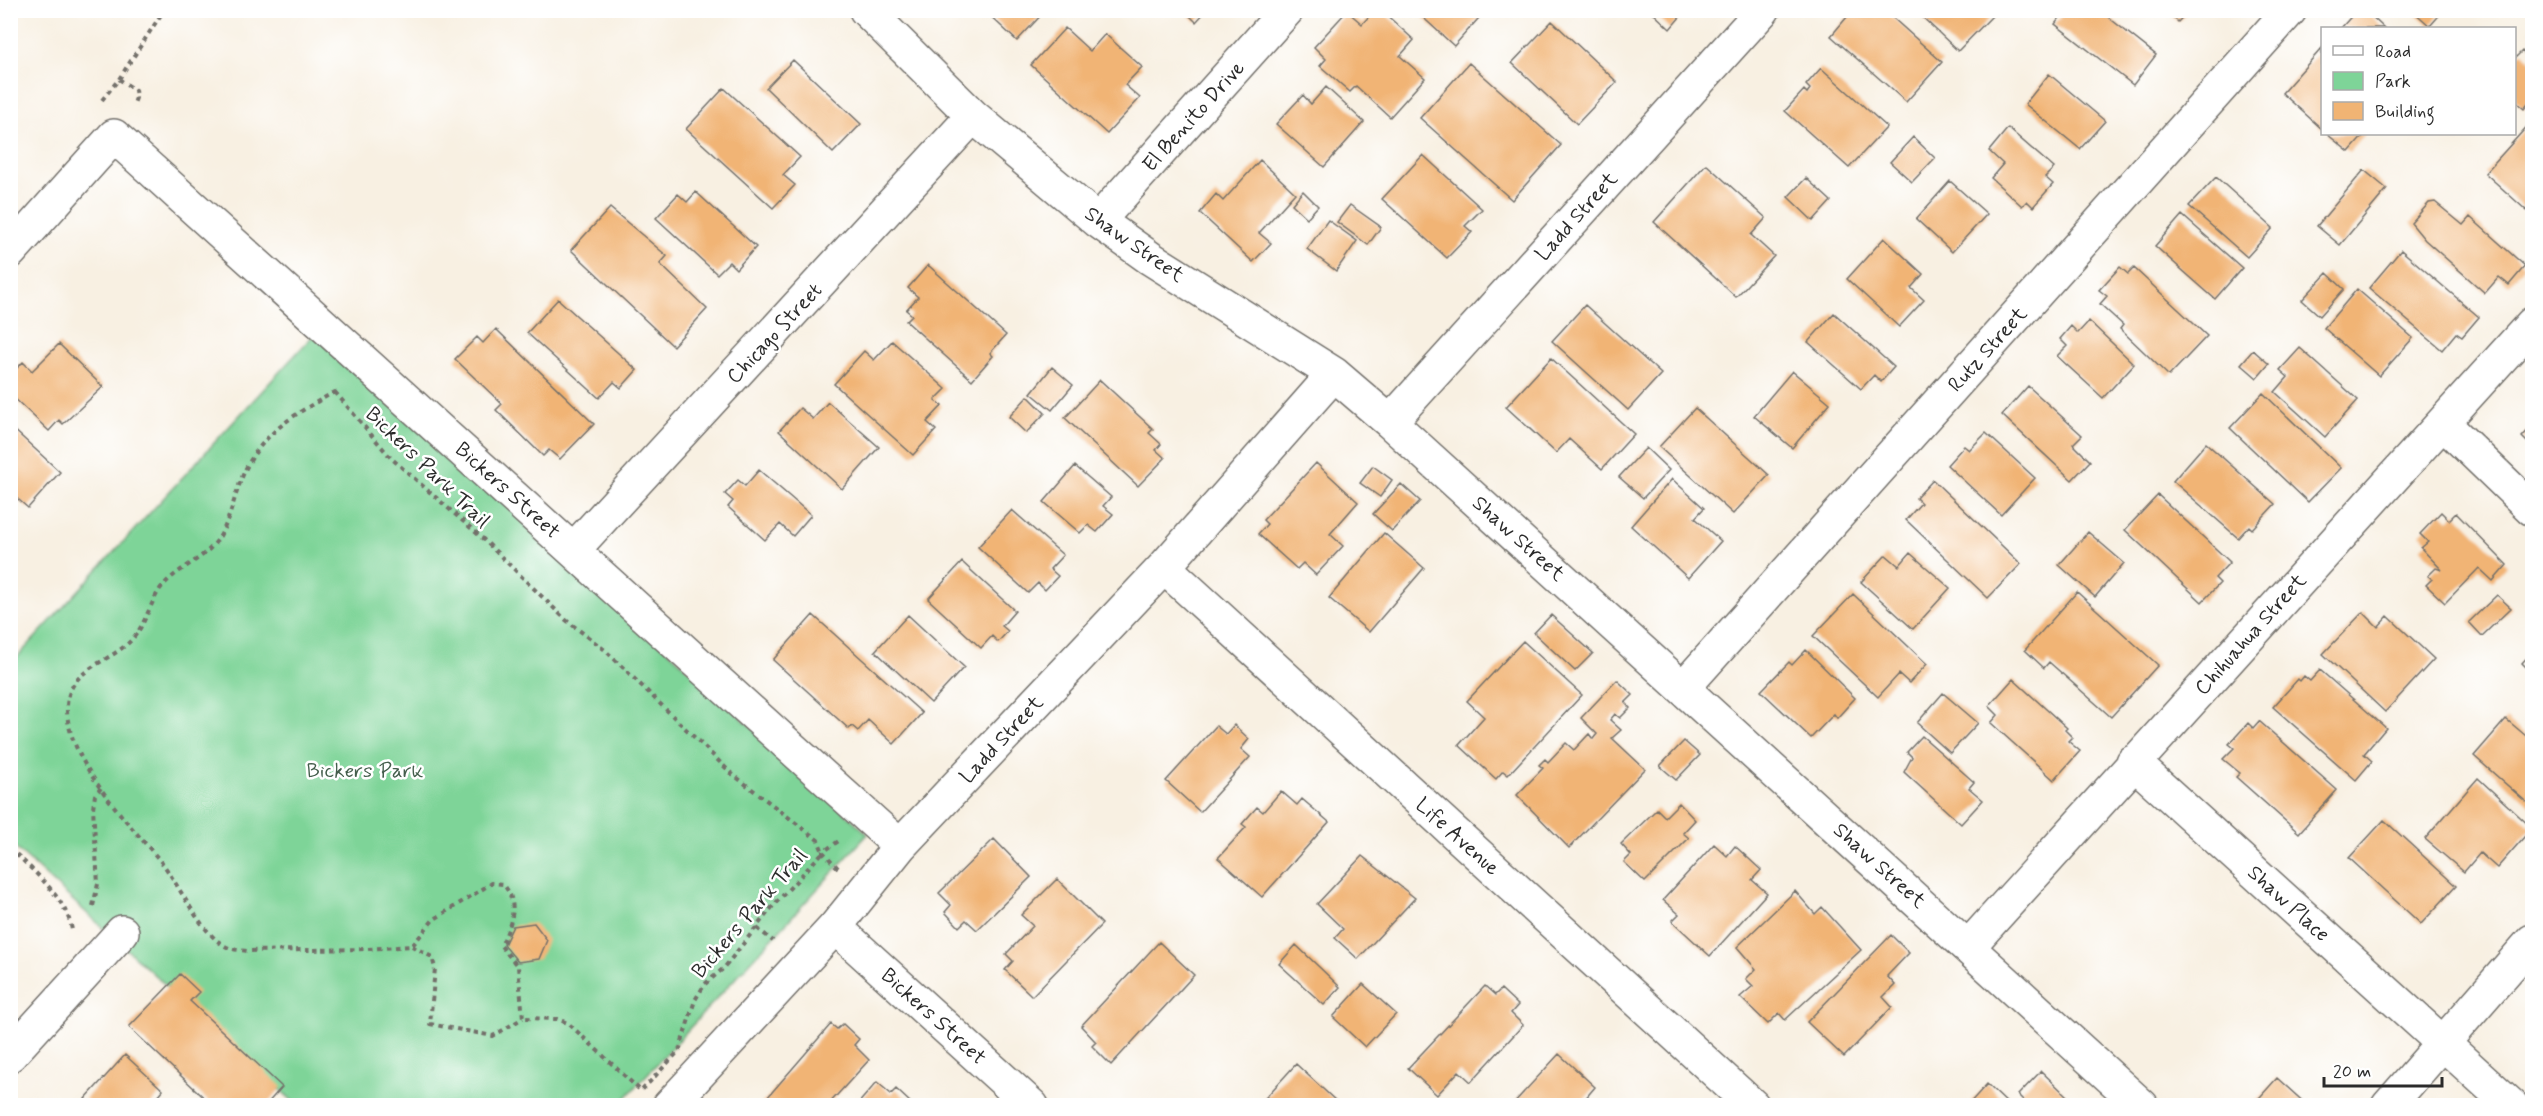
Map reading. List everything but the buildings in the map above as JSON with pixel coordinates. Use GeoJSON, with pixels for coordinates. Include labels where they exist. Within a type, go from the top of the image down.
{"type":"FeatureCollection","features":[{"type":"Feature","properties":{"kind":"street","name":"Shaw Street"},"geometry":{"type":"LineString","coordinates":[[866,10],[973,116],[1098,221],[1150,258],[1334,374],[1390,422],[1969,946],[2142,1106]]}},
{"type":"Feature","properties":{"kind":"street","name":"El Benito Drive"},"geometry":{"type":"LineString","coordinates":[[1098,221],[1287,10]]}},
{"type":"Feature","properties":{"kind":"street","name":"Ladd Street"},"geometry":{"type":"LineString","coordinates":[[1390,422],[1763,10]]}},
{"type":"Feature","properties":{"kind":"street","name":"Rutz Street"},"geometry":{"type":"LineString","coordinates":[[1684,687],[2290,10]]}},
{"type":"Feature","properties":{"kind":"street","name":"Chicago Street"},"geometry":{"type":"LineString","coordinates":[[574,549],[973,116]]}},
{"type":"Feature","properties":{"kind":"street","name":"Bickers Street"},"geometry":{"type":"LineString","coordinates":[[10,252],[114,136],[574,549],[900,846]]}},
{"type":"Feature","properties":{"kind":"street","name":"Chihuahua Street"},"geometry":{"type":"LineString","coordinates":[[1969,946],[2133,762],[2532,324]]}},
{"type":"Feature","properties":{"kind":"street","name":"Ladd Street"},"geometry":{"type":"LineString","coordinates":[[670,1105],[835,927],[900,846],[1164,567],[1334,374]]}},
{"type":"Feature","properties":{"kind":"street"},"geometry":{"type":"LineString","coordinates":[[2443,423],[2532,509]]}},
{"type":"Feature","properties":{"kind":"street","name":"Life Avenue"},"geometry":{"type":"LineString","coordinates":[[1164,567],[1753,1106]]}},
{"type":"Feature","properties":{"kind":"street","name":"Shaw Place"},"geometry":{"type":"LineString","coordinates":[[2133,762],[2444,1044]]}},
{"type":"Feature","properties":{"kind":"street","name":"Bickers Street"},"geometry":{"type":"LineString","coordinates":[[835,927],[1032,1106]]}},
{"type":"Feature","properties":{"kind":"street"},"geometry":{"type":"LineString","coordinates":[[10,1055],[122,932]]}},
{"type":"Feature","properties":{"kind":"street"},"geometry":{"type":"LineString","coordinates":[[2388,1106],[2532,941]]}},
{"type":"Feature","properties":{"kind":"street"},"geometry":{"type":"LineString","coordinates":[[2444,1044],[2512,1106]]}},
{"type":"Feature","properties":{"kind":"path"},"geometry":{"type":"LineString","coordinates":[[119,79],[164,10]]}},
{"type":"Feature","properties":{"kind":"path","name":"Bickers Park Trail"},"geometry":{"type":"LineString","coordinates":[[412,946],[247,951],[228,948],[213,936],[170,874],[101,789],[81,759],[67,706],[75,682],[93,665],[134,638],[160,589],[177,572],[202,556],[219,538],[243,474],[258,448],[284,422],[334,392],[391,458],[481,537],[566,620],[605,650],[731,773],[818,840],[823,852],[773,906],[724,968],[705,984],[695,1000],[679,1051],[641,1091],[568,1023],[557,1019],[524,1018]]}},
{"type":"Feature","properties":{"kind":"path"},"geometry":{"type":"LineString","coordinates":[[89,912],[98,884],[93,808],[95,795],[101,789]]}},
{"type":"Feature","properties":{"kind":"path"},"geometry":{"type":"LineString","coordinates":[[843,873],[823,852],[845,836]]}},
{"type":"Feature","properties":{"kind":"path"},"geometry":{"type":"LineString","coordinates":[[10,848],[51,891],[66,911],[72,928],[70,939]]}},
{"type":"Feature","properties":{"kind":"path"},"geometry":{"type":"LineString","coordinates":[[492,883],[503,884],[509,892],[513,918],[501,946],[518,967],[524,1018],[493,1036],[430,1024],[435,968],[432,957],[412,946],[433,920],[492,883]]}},
{"type":"Feature","properties":{"kind":"path"},"geometry":{"type":"LineString","coordinates":[[757,928],[776,944]]}},
{"type":"Feature","properties":{"kind":"green space","name":"Bickers Park"},"geometry":{"type":"Polygon","coordinates":[[[318,330],[868,834],[619,1105],[297,1105],[11,844],[10,665],[318,330]]]}}]}
